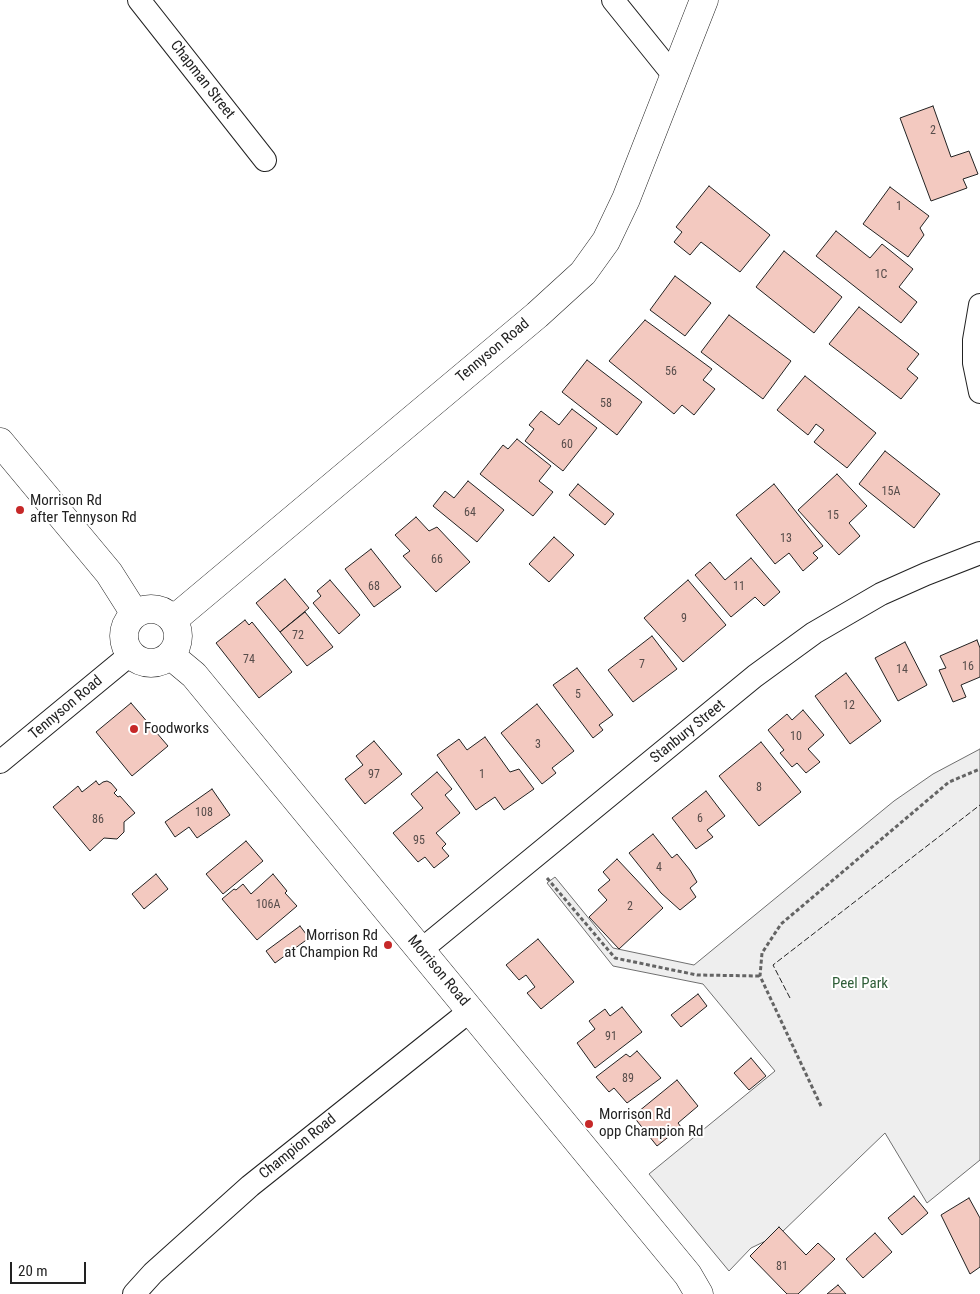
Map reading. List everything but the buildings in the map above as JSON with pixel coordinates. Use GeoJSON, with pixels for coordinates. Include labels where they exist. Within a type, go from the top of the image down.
{"type":"FeatureCollection","features":[{"type":"Feature","properties":{"kind":"street","name":"Chapman Street"},"geometry":{"type":"LineString","coordinates":[[139,0],[265,160]]}},
{"type":"Feature","properties":{"kind":"street"},"geometry":{"type":"LineString","coordinates":[[613,0],[675,77]]}},
{"type":"Feature","properties":{"kind":"street","name":"Tennyson Road"},"geometry":{"type":"LineString","coordinates":[[173,620],[529,321],[583,272],[606,241],[626,199],[704,0]]}},
{"type":"Feature","properties":{"kind":"street"},"geometry":{"type":"LineString","coordinates":[[980,305],[975,333],[974,363],[980,392]]}},
{"type":"Feature","properties":{"kind":"street"},"geometry":{"type":"LineString","coordinates":[[0,442],[109,573],[135,614]]}},
{"type":"Feature","properties":{"kind":"street","name":"Stanbury Street"},"geometry":{"type":"LineString","coordinates":[[420,950],[755,676],[814,633],[881,594],[980,553]]}},
{"type":"Feature","properties":{"kind":"street"},"geometry":{"type":"LineString","coordinates":[[151,608],[167,614],[173,620],[178,635],[175,649],[170,656],[155,663],[146,662],[131,654],[127,648],[124,633],[126,626],[135,614],[151,608]]}},
{"type":"Feature","properties":{"kind":"street","name":"Tennyson Road"},"geometry":{"type":"LineString","coordinates":[[0,762],[131,654]]}},
{"type":"Feature","properties":{"kind":"street","name":"Morrison Road"},"geometry":{"type":"LineString","coordinates":[[170,656],[194,675],[688,1275],[698,1294]]}},
{"type":"Feature","properties":{"kind":"street","name":"Champion Road"},"geometry":{"type":"LineString","coordinates":[[134,1294],[153,1273],[250,1186],[471,1010]]}},
{"type":"Feature","properties":{"kind":"path"},"geometry":{"type":"LineString","coordinates":[[821,1106],[760,976],[762,953],[781,924],[949,782],[980,769]]}},
{"type":"Feature","properties":{"kind":"path"},"geometry":{"type":"LineString","coordinates":[[531,860],[615,958],[697,975],[760,976]]}},
{"type":"Feature","properties":{"kind":"green space","name":"Peel Park"},"geometry":{"type":"Polygon","coordinates":[[[980,749],[980,1160],[927,1203],[885,1133],[780,1234],[751,1248],[729,1271],[649,1174],[775,1071],[703,984],[613,966],[547,883],[555,877],[613,948],[694,965],[894,801],[933,774],[980,749]]]}},
{"type":"Feature","properties":{"kind":"fence"},"geometry":{"type":"LineString","coordinates":[[790,998],[773,965],[980,805]]}},
{"type":"Feature","properties":{"kind":"place","name":"Morrison Rd after Tennyson Rd"},"geometry":{"type":"Point","coordinates":[20,510]}},
{"type":"Feature","properties":{"kind":"place","name":"Foodworks"},"geometry":{"type":"Point","coordinates":[134,729]}},
{"type":"Feature","properties":{"kind":"place","name":"Morrison Rd at Champion Rd"},"geometry":{"type":"Point","coordinates":[388,945]}},
{"type":"Feature","properties":{"kind":"place","name":"Morrison Rd opp Champion Rd"},"geometry":{"type":"Point","coordinates":[589,1124]}}]}
